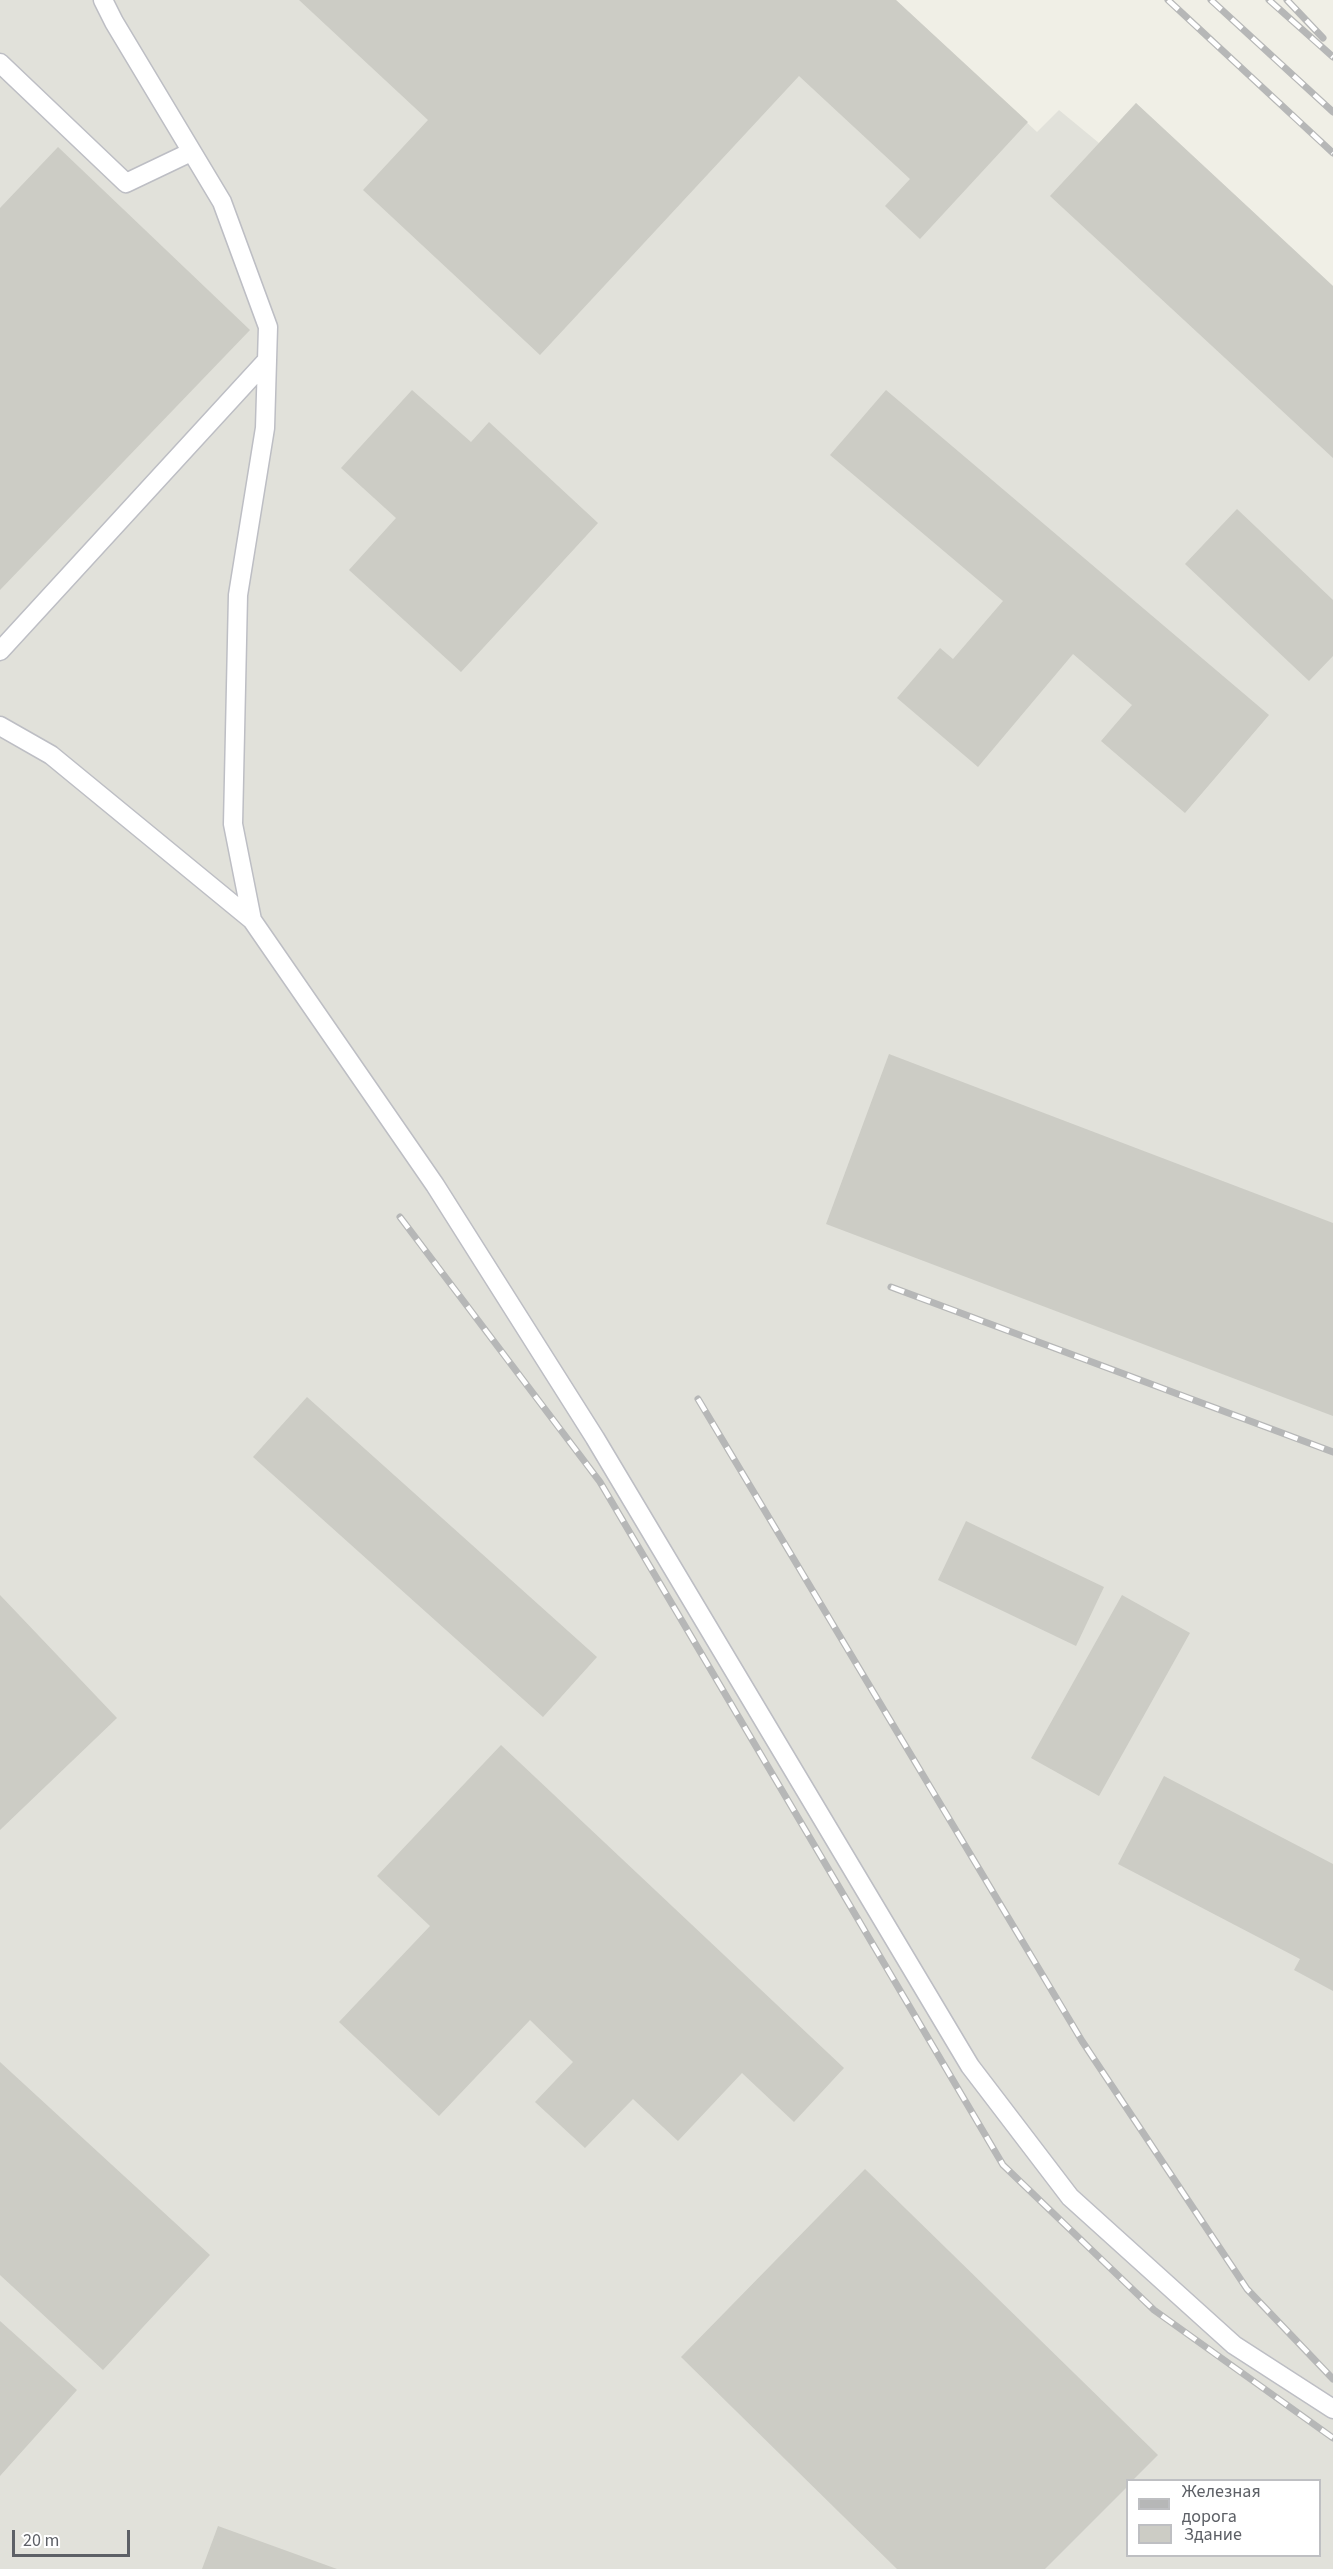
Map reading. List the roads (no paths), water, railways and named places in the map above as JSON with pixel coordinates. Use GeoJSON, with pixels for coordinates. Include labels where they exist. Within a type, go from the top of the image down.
{"type":"FeatureCollection","features":[{"type":"Feature","properties":{"kind":"lane"},"geometry":{"type":"LineString","coordinates":[[103,0],[222,202],[268,327],[265,428],[238,595],[233,824],[252,920]]}},
{"type":"Feature","properties":{"kind":"lane"},"geometry":{"type":"LineString","coordinates":[[0,63],[126,183],[191,152]]}},
{"type":"Feature","properties":{"kind":"lane"},"geometry":{"type":"LineString","coordinates":[[0,651],[267,360]]}},
{"type":"Feature","properties":{"kind":"lane"},"geometry":{"type":"LineString","coordinates":[[0,726],[51,755],[252,920],[435,1185],[595,1438],[970,2066],[1070,2197],[1234,2345],[1333,2409]]}},
{"type":"Feature","properties":{"kind":"railway"},"geometry":{"type":"LineString","coordinates":[[1168,0],[1333,153]]}},
{"type":"Feature","properties":{"kind":"railway"},"geometry":{"type":"LineString","coordinates":[[1211,0],[1333,112]]}},
{"type":"Feature","properties":{"kind":"railway"},"geometry":{"type":"LineString","coordinates":[[1269,0],[1333,57]]}},
{"type":"Feature","properties":{"kind":"railway"},"geometry":{"type":"LineString","coordinates":[[1287,0],[1323,38]]}},
{"type":"Feature","properties":{"kind":"railway"},"geometry":{"type":"LineString","coordinates":[[400,1217],[600,1482],[1003,2165],[1154,2310],[1333,2438]]}},
{"type":"Feature","properties":{"kind":"railway"},"geometry":{"type":"LineString","coordinates":[[891,1287],[1333,1452]]}},
{"type":"Feature","properties":{"kind":"railway"},"geometry":{"type":"LineString","coordinates":[[698,1399],[1082,2041],[1247,2289],[1333,2379]]}}]}
